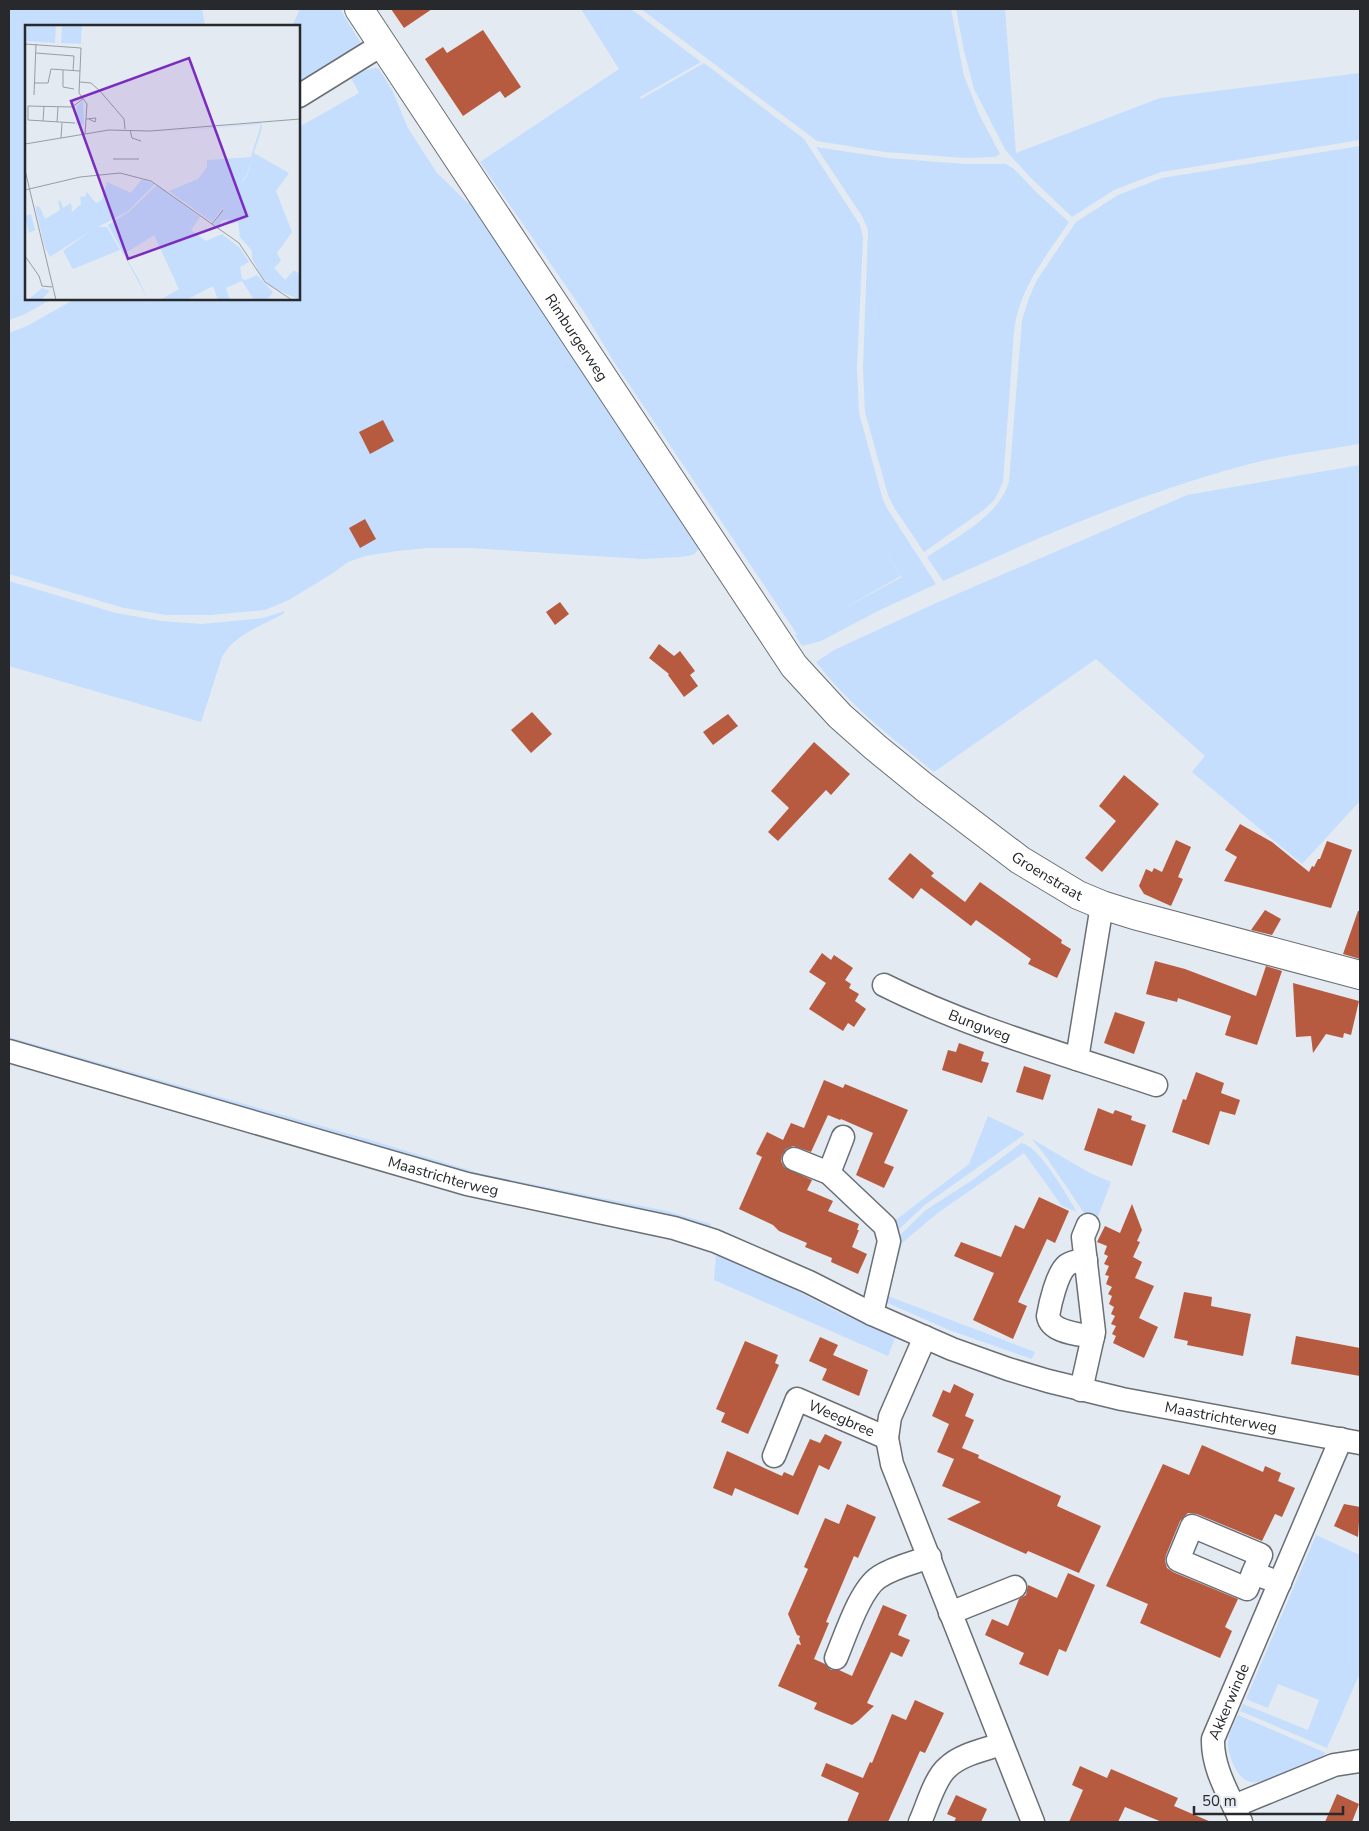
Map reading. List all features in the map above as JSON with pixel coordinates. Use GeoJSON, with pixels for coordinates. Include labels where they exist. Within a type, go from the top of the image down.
{"type":"FeatureCollection","features":[{"type":"Feature","properties":{"kind":"street","name":"Rimburgerweg"},"geometry":{"type":"LineString","coordinates":[[359,9],[794,666]]}},
{"type":"Feature","properties":{"kind":"street"},"geometry":{"type":"LineString","coordinates":[[300,95],[383,44]]}},
{"type":"Feature","properties":{"kind":"street","name":"Groenstraat"},"geometry":{"type":"LineString","coordinates":[[794,666],[840,716],[924,787],[1020,860],[1078,895],[1102,905],[1360,975]]}},
{"type":"Feature","properties":{"kind":"street"},"geometry":{"type":"LineString","coordinates":[[1077,1059],[1102,905]]}},
{"type":"Feature","properties":{"kind":"street","name":"Bungweg"},"geometry":{"type":"LineString","coordinates":[[884,985],[918,1002],[953,1016],[1156,1085]]}},
{"type":"Feature","properties":{"kind":"street","name":"Maastrichterweg"},"geometry":{"type":"LineString","coordinates":[[9,1051],[467,1184],[674,1228],[715,1241],[792,1275],[872,1314],[1008,1370],[1081,1390],[1351,1441]]}},
{"type":"Feature","properties":{"kind":"street"},"geometry":{"type":"LineString","coordinates":[[829,1173],[843,1137]]}},
{"type":"Feature","properties":{"kind":"street"},"geometry":{"type":"LineString","coordinates":[[794,1159],[829,1173],[885,1226],[890,1241],[872,1314]]}},
{"type":"Feature","properties":{"kind":"street"},"geometry":{"type":"LineString","coordinates":[[1081,1390],[1093,1337],[1083,1237],[1088,1225]]}},
{"type":"Feature","properties":{"kind":"street"},"geometry":{"type":"LineString","coordinates":[[1086,1260],[1076,1261],[1067,1265],[1060,1274],[1048,1316],[1052,1326],[1056,1328],[1093,1337]]}},
{"type":"Feature","properties":{"kind":"street","name":"Weegbree"},"geometry":{"type":"LineString","coordinates":[[925,1337],[890,1417],[887,1438],[892,1464],[1033,1822]]}},
{"type":"Feature","properties":{"kind":"street","name":"Weegbree"},"geometry":{"type":"LineString","coordinates":[[774,1456],[798,1399],[887,1438]]}},
{"type":"Feature","properties":{"kind":"street","name":"Akkerwinde"},"geometry":{"type":"LineString","coordinates":[[1237,1814],[1217,1768],[1213,1740],[1280,1583],[1351,1441]]}},
{"type":"Feature","properties":{"kind":"street"},"geometry":{"type":"LineString","coordinates":[[836,1658],[862,1596],[869,1585],[887,1572],[930,1557]]}},
{"type":"Feature","properties":{"kind":"street"},"geometry":{"type":"LineString","coordinates":[[1253,1573],[1280,1583]]}},
{"type":"Feature","properties":{"kind":"street"},"geometry":{"type":"LineString","coordinates":[[950,1613],[1015,1587]]}},
{"type":"Feature","properties":{"kind":"street"},"geometry":{"type":"LineString","coordinates":[[920,1822],[941,1775],[947,1767],[956,1761],[1001,1744]]}},
{"type":"Feature","properties":{"kind":"street"},"geometry":{"type":"LineString","coordinates":[[1237,1814],[1334,1765],[1360,1761]]}},
{"type":"Feature","properties":{"kind":"shaded area"},"geometry":{"type":"Polygon","coordinates":[[[9,9],[202,9],[205,25],[25,25],[25,300],[50,300],[23,315],[9,320],[9,9]]]}},
{"type":"Feature","properties":{"kind":"shaded area"},"geometry":{"type":"Polygon","coordinates":[[[300,9],[340,9],[362,45],[300,84],[300,25],[292,25],[300,9]]]}},
{"type":"Feature","properties":{"kind":"shaded area"},"geometry":{"type":"Polygon","coordinates":[[[581,9],[631,9],[701,62],[640,97],[641,99],[704,63],[804,139],[860,225],[863,238],[857,368],[859,413],[883,500],[936,584],[876,612],[821,641],[802,646],[795,635],[797,634],[614,362],[584,312],[480,162],[619,69],[581,9]],[[868,526],[901,576],[837,612],[902,577],[868,526]]]}},
{"type":"Feature","properties":{"kind":"shaded area"},"geometry":{"type":"Polygon","coordinates":[[[641,9],[951,9],[964,76],[979,114],[1000,154],[995,157],[965,158],[885,152],[817,141],[641,9]]]}},
{"type":"Feature","properties":{"kind":"shaded area"},"geometry":{"type":"Polygon","coordinates":[[[956,9],[1005,9],[1016,153],[1160,98],[1360,73],[1360,140],[1161,172],[1114,190],[1072,217],[1006,151],[974,89],[956,9]]]}},
{"type":"Feature","properties":{"kind":"shaded area"},"geometry":{"type":"Polygon","coordinates":[[[375,68],[379,69],[392,90],[408,128],[437,173],[468,203],[473,200],[615,412],[611,415],[699,549],[693,555],[642,559],[470,548],[427,548],[397,551],[365,556],[348,562],[289,600],[265,610],[210,615],[166,615],[124,608],[9,574],[9,333],[27,326],[73,300],[300,300],[300,126],[359,93],[349,74],[375,68]]]}},
{"type":"Feature","properties":{"kind":"shaded area"},"geometry":{"type":"Polygon","coordinates":[[[1360,146],[1360,444],[1270,459],[1186,483],[1063,528],[943,581],[927,557],[976,525],[987,515],[997,505],[1009,481],[1022,320],[1037,280],[1076,222],[1118,195],[1162,178],[1360,146]]]}},
{"type":"Feature","properties":{"kind":"shaded area"},"geometry":{"type":"Polygon","coordinates":[[[816,147],[888,158],[965,164],[1006,164],[1014,169],[1069,222],[1034,274],[1021,302],[1017,317],[1014,332],[1003,482],[995,499],[985,509],[924,552],[895,509],[888,495],[865,412],[863,368],[868,230],[862,216],[816,147]]]}},
{"type":"Feature","properties":{"kind":"shaded area"},"geometry":{"type":"Polygon","coordinates":[[[1360,465],[1360,801],[1302,864],[1192,772],[1205,756],[1096,659],[934,772],[857,707],[842,693],[816,662],[834,650],[934,604],[1187,495],[1360,465]]]}},
{"type":"Feature","properties":{"kind":"shaded area"},"geometry":{"type":"Polygon","coordinates":[[[9,581],[116,613],[161,621],[202,624],[263,618],[285,611],[283,614],[241,636],[227,649],[222,657],[201,722],[9,666],[9,581]]]}},
{"type":"Feature","properties":{"kind":"shaded area"},"geometry":{"type":"Polygon","coordinates":[[[9,1037],[367,1139],[482,1174],[667,1211],[711,1224],[709,1230],[464,1173],[9,1044],[9,1037]]]}},
{"type":"Feature","properties":{"kind":"shaded area"},"geometry":{"type":"Polygon","coordinates":[[[988,1116],[1025,1134],[926,1204],[896,1232],[893,1222],[969,1164],[988,1116]]]}},
{"type":"Feature","properties":{"kind":"shaded area"},"geometry":{"type":"Polygon","coordinates":[[[1032,1139],[1090,1173],[1111,1182],[1096,1222],[1084,1213],[1032,1139]]]}},
{"type":"Feature","properties":{"kind":"shaded area"},"geometry":{"type":"Polygon","coordinates":[[[1021,1143],[1036,1152],[1044,1161],[1077,1212],[1062,1206],[1024,1153],[939,1212],[902,1243],[888,1296],[1035,1352],[1032,1359],[949,1330],[881,1300],[896,1239],[926,1210],[974,1179],[1021,1143]]]}},
{"type":"Feature","properties":{"kind":"shaded area"},"geometry":{"type":"Polygon","coordinates":[[[716,1256],[722,1256],[756,1270],[838,1312],[895,1338],[888,1356],[714,1280],[716,1256]]]}},
{"type":"Feature","properties":{"kind":"shaded area"},"geometry":{"type":"Polygon","coordinates":[[[1316,1535],[1360,1555],[1360,1673],[1327,1748],[1240,1711],[1243,1704],[1308,1730],[1319,1700],[1278,1684],[1268,1708],[1246,1699],[1316,1535]]]}},
{"type":"Feature","properties":{"kind":"shaded area"},"geometry":{"type":"Polygon","coordinates":[[[1238,1715],[1326,1753],[1320,1759],[1262,1781],[1247,1781],[1237,1771],[1228,1747],[1229,1735],[1238,1715]]]}},
{"type":"Feature","properties":{"kind":"building"},"geometry":{"type":"Polygon","coordinates":[[[391,9],[432,9],[404,28],[391,9]]]}},
{"type":"Feature","properties":{"kind":"building"},"geometry":{"type":"Polygon","coordinates":[[[483,30],[521,87],[505,98],[500,91],[463,116],[425,59],[443,47],[447,53],[483,30]]]}},
{"type":"Feature","properties":{"kind":"building"},"geometry":{"type":"Polygon","coordinates":[[[383,420],[394,441],[370,454],[359,432],[383,420]]]}},
{"type":"Feature","properties":{"kind":"building"},"geometry":{"type":"Polygon","coordinates":[[[365,519],[376,539],[360,548],[349,528],[365,519]]]}},
{"type":"Feature","properties":{"kind":"building"},"geometry":{"type":"Polygon","coordinates":[[[560,602],[569,614],[555,625],[546,612],[560,602]]]}},
{"type":"Feature","properties":{"kind":"building"},"geometry":{"type":"Polygon","coordinates":[[[659,644],[674,656],[680,651],[695,671],[690,675],[698,686],[684,697],[669,674],[649,658],[659,644]]]}},
{"type":"Feature","properties":{"kind":"building"},"geometry":{"type":"Polygon","coordinates":[[[532,712],[552,734],[531,753],[511,730],[532,712]]]}},
{"type":"Feature","properties":{"kind":"building"},"geometry":{"type":"Polygon","coordinates":[[[728,714],[738,726],[713,745],[703,732],[728,714]]]}},
{"type":"Feature","properties":{"kind":"building"},"geometry":{"type":"Polygon","coordinates":[[[814,742],[850,774],[831,795],[826,790],[778,841],[768,832],[789,808],[771,791],[814,742]]]}},
{"type":"Feature","properties":{"kind":"building"},"geometry":{"type":"Polygon","coordinates":[[[1124,775],[1159,804],[1102,872],[1085,858],[1116,821],[1099,806],[1124,775]]]}},
{"type":"Feature","properties":{"kind":"building"},"geometry":{"type":"Polygon","coordinates":[[[1240,824],[1272,842],[1309,872],[1312,866],[1314,867],[1318,859],[1320,859],[1327,841],[1352,850],[1331,908],[1224,881],[1237,857],[1225,850],[1240,824]]]}},
{"type":"Feature","properties":{"kind":"building"},"geometry":{"type":"Polygon","coordinates":[[[1176,840],[1191,847],[1178,877],[1183,879],[1171,906],[1144,894],[1139,886],[1146,869],[1152,872],[1154,868],[1162,872],[1176,840]]]}},
{"type":"Feature","properties":{"kind":"building"},"geometry":{"type":"Polygon","coordinates":[[[910,853],[934,873],[931,876],[965,902],[980,882],[1062,940],[1061,943],[1071,949],[1057,978],[1028,964],[1031,959],[976,920],[971,926],[921,888],[913,899],[888,879],[910,853]]]}},
{"type":"Feature","properties":{"kind":"building"},"geometry":{"type":"Polygon","coordinates":[[[1265,910],[1281,919],[1272,935],[1251,930],[1265,910]]]}},
{"type":"Feature","properties":{"kind":"building"},"geometry":{"type":"Polygon","coordinates":[[[1358,911],[1360,911],[1360,959],[1343,954],[1358,911]]]}},
{"type":"Feature","properties":{"kind":"building"},"geometry":{"type":"Polygon","coordinates":[[[822,953],[831,960],[834,955],[853,968],[845,980],[851,984],[849,988],[859,994],[855,1001],[866,1009],[854,1027],[848,1023],[843,1031],[809,1009],[826,983],[809,972],[822,953]]]}},
{"type":"Feature","properties":{"kind":"building"},"geometry":{"type":"Polygon","coordinates":[[[1155,961],[1185,969],[1256,996],[1266,966],[1282,971],[1257,1045],[1225,1035],[1231,1016],[1178,998],[1177,1002],[1146,994],[1155,961]]]}},
{"type":"Feature","properties":{"kind":"building"},"geometry":{"type":"Polygon","coordinates":[[[1293,983],[1359,1001],[1351,1035],[1344,1033],[1343,1038],[1326,1034],[1313,1053],[1311,1036],[1296,1037],[1293,983]]]}},
{"type":"Feature","properties":{"kind":"building"},"geometry":{"type":"Polygon","coordinates":[[[1115,1012],[1145,1022],[1134,1054],[1104,1043],[1115,1012]]]}},
{"type":"Feature","properties":{"kind":"building"},"geometry":{"type":"Polygon","coordinates":[[[959,1043],[984,1052],[981,1061],[989,1063],[982,1083],[942,1070],[948,1050],[956,1052],[959,1043]]]}},
{"type":"Feature","properties":{"kind":"building"},"geometry":{"type":"Polygon","coordinates":[[[1024,1066],[1051,1075],[1043,1100],[1016,1092],[1024,1066]]]}},
{"type":"Feature","properties":{"kind":"building"},"geometry":{"type":"Polygon","coordinates":[[[1196,1072],[1224,1083],[1221,1093],[1240,1100],[1235,1115],[1220,1111],[1209,1145],[1172,1132],[1183,1099],[1186,1100],[1196,1072]]]}},
{"type":"Feature","properties":{"kind":"building"},"geometry":{"type":"Polygon","coordinates":[[[824,1080],[843,1088],[845,1084],[908,1110],[884,1163],[894,1167],[884,1188],[856,1175],[873,1133],[841,1119],[828,1115],[811,1152],[793,1146],[786,1149],[782,1155],[781,1161],[784,1167],[812,1180],[807,1190],[833,1201],[828,1211],[859,1224],[857,1230],[859,1230],[852,1247],[867,1254],[858,1274],[831,1262],[832,1258],[805,1247],[807,1243],[779,1231],[773,1225],[739,1209],[762,1157],[756,1154],[767,1132],[783,1140],[791,1123],[804,1128],[824,1080]]]}},
{"type":"Feature","properties":{"kind":"building"},"geometry":{"type":"Polygon","coordinates":[[[1098,1108],[1113,1114],[1115,1110],[1132,1116],[1131,1120],[1146,1125],[1132,1166],[1084,1150],[1098,1108]]]}},
{"type":"Feature","properties":{"kind":"building"},"geometry":{"type":"Polygon","coordinates":[[[1039,1197],[1069,1211],[1055,1243],[1047,1239],[1018,1302],[1027,1306],[1013,1339],[973,1320],[994,1273],[954,1256],[961,1242],[1001,1257],[1015,1225],[1024,1229],[1039,1197]]]}},
{"type":"Feature","properties":{"kind":"building"},"geometry":{"type":"Polygon","coordinates":[[[1132,1204],[1142,1230],[1137,1241],[1140,1242],[1133,1257],[1142,1262],[1135,1278],[1154,1286],[1139,1318],[1158,1327],[1144,1358],[1113,1343],[1116,1336],[1112,1334],[1116,1326],[1111,1324],[1115,1316],[1111,1314],[1114,1307],[1109,1304],[1112,1296],[1108,1294],[1112,1287],[1106,1284],[1109,1276],[1105,1275],[1109,1266],[1104,1264],[1108,1256],[1104,1254],[1107,1246],[1097,1242],[1105,1226],[1120,1233],[1132,1204]]]}},
{"type":"Feature","properties":{"kind":"building"},"geometry":{"type":"Polygon","coordinates":[[[1184,1292],[1212,1297],[1211,1306],[1251,1314],[1243,1356],[1187,1345],[1188,1341],[1174,1338],[1184,1292]]]}},
{"type":"Feature","properties":{"kind":"building"},"geometry":{"type":"Polygon","coordinates":[[[1296,1336],[1360,1348],[1360,1376],[1291,1364],[1296,1336]]]}},
{"type":"Feature","properties":{"kind":"building"},"geometry":{"type":"Polygon","coordinates":[[[820,1337],[838,1345],[833,1355],[868,1370],[859,1396],[822,1380],[827,1369],[809,1361],[820,1337]]]}},
{"type":"Feature","properties":{"kind":"building"},"geometry":{"type":"Polygon","coordinates":[[[745,1341],[778,1355],[775,1363],[779,1365],[748,1434],[721,1422],[725,1413],[716,1409],[745,1341]]]}},
{"type":"Feature","properties":{"kind":"building"},"geometry":{"type":"Polygon","coordinates":[[[954,1384],[974,1394],[965,1416],[974,1420],[962,1448],[979,1455],[978,1458],[1061,1496],[1057,1506],[1101,1526],[1079,1573],[1028,1551],[1026,1554],[947,1519],[981,1502],[942,1486],[954,1459],[937,1452],[949,1424],[932,1416],[943,1390],[950,1393],[954,1384]]]}},
{"type":"Feature","properties":{"kind":"building"},"geometry":{"type":"Polygon","coordinates":[[[825,1434],[842,1442],[829,1470],[819,1465],[798,1515],[735,1488],[732,1496],[713,1488],[727,1451],[782,1476],[784,1472],[793,1476],[810,1439],[820,1443],[825,1434]]]}},
{"type":"Feature","properties":{"kind":"building"},"geometry":{"type":"Polygon","coordinates":[[[1202,1445],[1263,1472],[1265,1466],[1281,1473],[1278,1481],[1295,1488],[1282,1517],[1275,1514],[1262,1541],[1197,1514],[1188,1513],[1180,1521],[1166,1555],[1167,1568],[1238,1599],[1225,1627],[1232,1631],[1220,1658],[1140,1623],[1148,1604],[1106,1586],[1163,1464],[1189,1475],[1202,1445]]]}},
{"type":"Feature","properties":{"kind":"building"},"geometry":{"type":"Polygon","coordinates":[[[847,1504],[876,1517],[858,1558],[854,1556],[826,1622],[829,1623],[814,1659],[825,1664],[831,1670],[839,1670],[852,1676],[883,1605],[907,1615],[898,1635],[910,1640],[902,1657],[891,1652],[867,1703],[874,1706],[852,1725],[814,1709],[817,1703],[778,1686],[797,1644],[801,1645],[800,1636],[797,1635],[788,1614],[808,1569],[804,1567],[825,1518],[839,1524],[847,1504]]]}},
{"type":"Feature","properties":{"kind":"building"},"geometry":{"type":"Polygon","coordinates":[[[1344,1504],[1360,1507],[1358,1537],[1334,1526],[1344,1504]]]}},
{"type":"Feature","properties":{"kind":"building"},"geometry":{"type":"Polygon","coordinates":[[[1068,1573],[1095,1585],[1066,1652],[1059,1649],[1048,1676],[1019,1664],[1024,1653],[985,1635],[992,1619],[1008,1626],[1019,1599],[1026,1595],[1028,1585],[1057,1598],[1068,1573]]]}},
{"type":"Feature","properties":{"kind":"building"},"geometry":{"type":"Polygon","coordinates":[[[915,1700],[944,1713],[925,1753],[920,1751],[888,1822],[847,1822],[859,1793],[821,1776],[826,1763],[863,1778],[870,1762],[872,1763],[892,1714],[906,1720],[915,1700]]]}},
{"type":"Feature","properties":{"kind":"building"},"geometry":{"type":"Polygon","coordinates":[[[1080,1766],[1107,1778],[1111,1769],[1178,1798],[1174,1806],[1211,1822],[1162,1822],[1125,1807],[1118,1822],[1069,1822],[1083,1790],[1072,1785],[1080,1766]]]}},
{"type":"Feature","properties":{"kind":"building"},"geometry":{"type":"Polygon","coordinates":[[[1337,1794],[1359,1804],[1352,1822],[1325,1822],[1337,1794]]]}},
{"type":"Feature","properties":{"kind":"building"},"geometry":{"type":"Polygon","coordinates":[[[956,1795],[987,1809],[981,1822],[954,1822],[956,1818],[947,1814],[956,1795]]]}}]}
